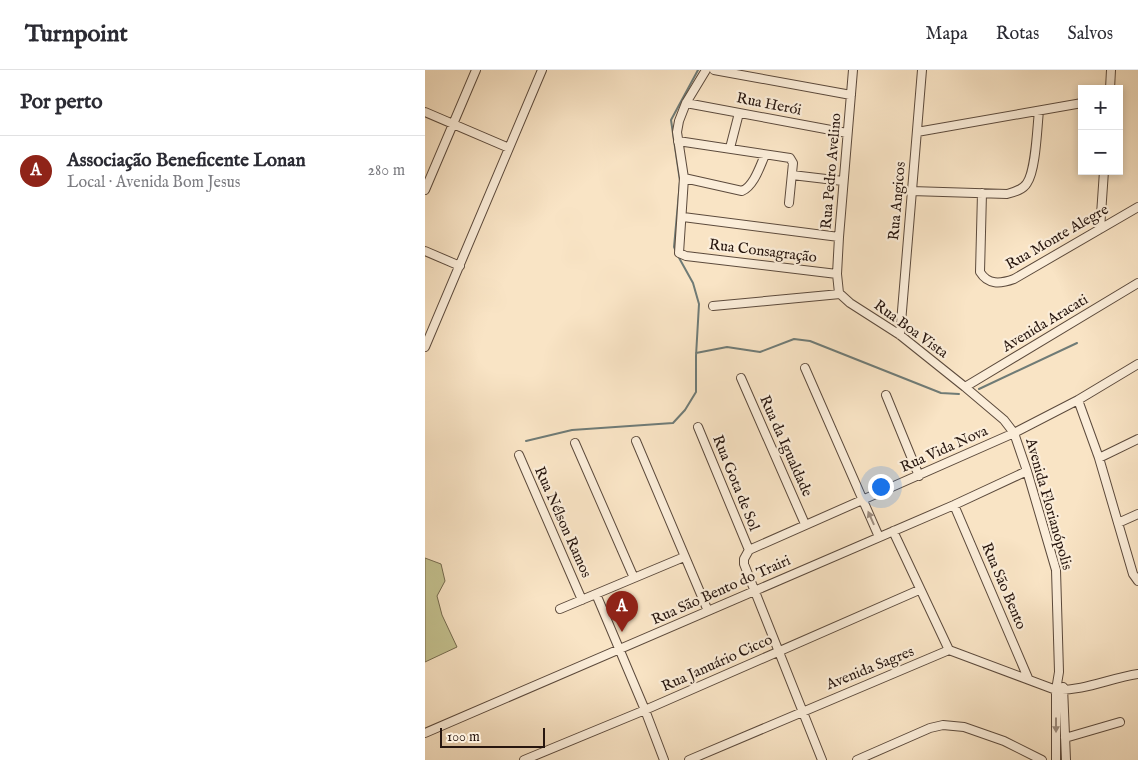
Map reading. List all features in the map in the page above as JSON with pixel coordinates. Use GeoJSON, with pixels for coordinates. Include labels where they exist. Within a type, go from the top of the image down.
{"type":"FeatureCollection","features":[{"type":"Feature","properties":{"kind":"street"},"geometry":{"type":"LineString","coordinates":[[425,190],[476,70]]}},
{"type":"Feature","properties":{"kind":"street"},"geometry":{"type":"LineString","coordinates":[[425,347],[542,70]]}},
{"type":"Feature","properties":{"kind":"street"},"geometry":{"type":"LineString","coordinates":[[706,70],[686,103],[677,132],[684,178],[683,217],[839,237]]}},
{"type":"Feature","properties":{"kind":"street"},"geometry":{"type":"LineString","coordinates":[[713,70],[851,95]]}},
{"type":"Feature","properties":{"kind":"street","name":"Rua Pedro Avelino"},"geometry":{"type":"LineString","coordinates":[[837,274],[853,70]]}},
{"type":"Feature","properties":{"kind":"street","name":"Rua Angicos"},"geometry":{"type":"LineString","coordinates":[[900,335],[922,70]]}},
{"type":"Feature","properties":{"kind":"street"},"geometry":{"type":"LineString","coordinates":[[1110,85],[1111,70]]}},
{"type":"Feature","properties":{"kind":"street","name":"Rua Herói"},"geometry":{"type":"LineString","coordinates":[[686,103],[847,133]]}},
{"type":"Feature","properties":{"kind":"street"},"geometry":{"type":"LineString","coordinates":[[917,132],[1078,104]]}},
{"type":"Feature","properties":{"kind":"street"},"geometry":{"type":"LineString","coordinates":[[911,191],[1007,194],[1017,191],[1027,183],[1033,166],[1039,111]]}},
{"type":"Feature","properties":{"kind":"street"},"geometry":{"type":"LineString","coordinates":[[425,112],[509,148]]}},
{"type":"Feature","properties":{"kind":"street"},"geometry":{"type":"LineString","coordinates":[[730,148],[739,113]]}},
{"type":"Feature","properties":{"kind":"street"},"geometry":{"type":"LineString","coordinates":[[678,141],[790,158],[793,163],[789,203]]}},
{"type":"Feature","properties":{"kind":"street"},"geometry":{"type":"LineString","coordinates":[[684,178],[742,192],[751,184],[765,155]]}},
{"type":"Feature","properties":{"kind":"street"},"geometry":{"type":"LineString","coordinates":[[792,175],[843,181]]}},
{"type":"Feature","properties":{"kind":"street"},"geometry":{"type":"LineString","coordinates":[[1100,229],[1104,175]]}},
{"type":"Feature","properties":{"kind":"street","name":"Rua Monte Alegre"},"geometry":{"type":"LineString","coordinates":[[982,194],[979,272],[990,282],[998,283],[1014,279],[1138,206]]}},
{"type":"Feature","properties":{"kind":"street","name":"Rua Consagração"},"geometry":{"type":"LineString","coordinates":[[683,217],[678,250],[679,253],[686,256],[837,274]]}},
{"type":"Feature","properties":{"kind":"street"},"geometry":{"type":"LineString","coordinates":[[425,251],[459,266]]}},
{"type":"Feature","properties":{"kind":"street"},"geometry":{"type":"LineString","coordinates":[[713,306],[840,294],[837,274]]}},
{"type":"Feature","properties":{"kind":"street","name":"Avenida Aracati"},"geometry":{"type":"LineString","coordinates":[[965,387],[1138,283]]}},
{"type":"Feature","properties":{"kind":"street","name":"Rua Boa Vista"},"geometry":{"type":"LineString","coordinates":[[840,294],[850,303],[900,335],[965,387]]}},
{"type":"Feature","properties":{"kind":"street","name":"Rua Vida Nova"},"geometry":{"type":"LineString","coordinates":[[749,550],[1014,433],[1078,400],[1138,364]]}},
{"type":"Feature","properties":{"kind":"street"},"geometry":{"type":"LineString","coordinates":[[805,368],[879,537]]}},
{"type":"Feature","properties":{"kind":"street","name":"Rua da Igualdade"},"geometry":{"type":"LineString","coordinates":[[741,378],[805,524]]}},
{"type":"Feature","properties":{"kind":"street"},"geometry":{"type":"LineString","coordinates":[[965,387],[1004,420],[1014,433]]}},
{"type":"Feature","properties":{"kind":"street"},"geometry":{"type":"LineString","coordinates":[[886,395],[919,476]]}},
{"type":"Feature","properties":{"kind":"street"},"geometry":{"type":"LineString","coordinates":[[1078,400],[1099,458],[1133,574],[1138,581]]}},
{"type":"Feature","properties":{"kind":"street","name":"Rua Gota de Sol"},"geometry":{"type":"LineString","coordinates":[[698,427],[749,550]]}},
{"type":"Feature","properties":{"kind":"street","name":"Avenida Florianópolis"},"geometry":{"type":"LineString","coordinates":[[1014,433],[1056,570],[1059,672],[1056,690],[1056,760]]}},
{"type":"Feature","properties":{"kind":"street"},"geometry":{"type":"LineString","coordinates":[[1099,458],[1138,439]]}},
{"type":"Feature","properties":{"kind":"street"},"geometry":{"type":"LineString","coordinates":[[636,440],[708,611]]}},
{"type":"Feature","properties":{"kind":"street"},"geometry":{"type":"LineString","coordinates":[[575,443],[634,578]]}},
{"type":"Feature","properties":{"kind":"street","name":"Rua Nélson Ramos"},"geometry":{"type":"LineString","coordinates":[[519,455],[582,600]]}},
{"type":"Feature","properties":{"kind":"street","name":"Rua São Bento do Trairi"},"geometry":{"type":"LineString","coordinates":[[425,733],[954,505],[1027,471]]}},
{"type":"Feature","properties":{"kind":"street","name":"Rua São Bento"},"geometry":{"type":"LineString","coordinates":[[954,505],[1028,678]]}},
{"type":"Feature","properties":{"kind":"street"},"geometry":{"type":"LineString","coordinates":[[1118,523],[1138,514]]}},
{"type":"Feature","properties":{"kind":"street"},"geometry":{"type":"LineString","coordinates":[[893,531],[919,590],[949,650],[1056,690],[1064,690],[1138,674]]}},
{"type":"Feature","properties":{"kind":"street"},"geometry":{"type":"LineString","coordinates":[[749,550],[744,559],[744,564],[823,760]]}},
{"type":"Feature","properties":{"kind":"street"},"geometry":{"type":"LineString","coordinates":[[560,609],[684,557]]}},
{"type":"Feature","properties":{"kind":"street","name":"Rua Januário Cicco"},"geometry":{"type":"LineString","coordinates":[[524,760],[645,710],[919,590]]}},
{"type":"Feature","properties":{"kind":"street"},"geometry":{"type":"LineString","coordinates":[[596,594],[664,760]]}},
{"type":"Feature","properties":{"kind":"street","name":"Avenida Sagres"},"geometry":{"type":"LineString","coordinates":[[689,760],[803,710],[949,650]]}},
{"type":"Feature","properties":{"kind":"street","name":"Avenida Florianópolis"},"geometry":{"type":"LineString","coordinates":[[1059,672],[1064,690],[1066,760]]}},
{"type":"Feature","properties":{"kind":"street"},"geometry":{"type":"LineString","coordinates":[[1065,738],[1120,722]]}},
{"type":"Feature","properties":{"kind":"street"},"geometry":{"type":"LineString","coordinates":[[857,760],[930,728],[943,725],[964,727],[1004,741],[1041,760]]}},
{"type":"Feature","properties":{"kind":"shaded area"},"geometry":{"type":"Polygon","coordinates":[[[425,558],[441,564],[445,581],[437,596],[442,615],[457,647],[425,662],[425,558]]]}},
{"type":"Feature","properties":{"kind":"waterway"},"geometry":{"type":"LineString","coordinates":[[676,252],[674,247],[680,181],[671,120],[698,70]]}},
{"type":"Feature","properties":{"kind":"waterway"},"geometry":{"type":"LineString","coordinates":[[526,441],[572,430],[673,423],[685,410],[696,392],[699,304],[693,283],[678,256]]}},
{"type":"Feature","properties":{"kind":"waterway"},"geometry":{"type":"LineString","coordinates":[[696,353],[727,347],[760,352],[794,339],[810,341],[941,393],[959,394]]}},
{"type":"Feature","properties":{"kind":"waterway"},"geometry":{"type":"LineString","coordinates":[[979,389],[1077,343]]}},
{"type":"Feature","properties":{"kind":"place","name":"Associação Beneficente Lonan"},"geometry":{"type":"Point","coordinates":[622,632]}}]}
